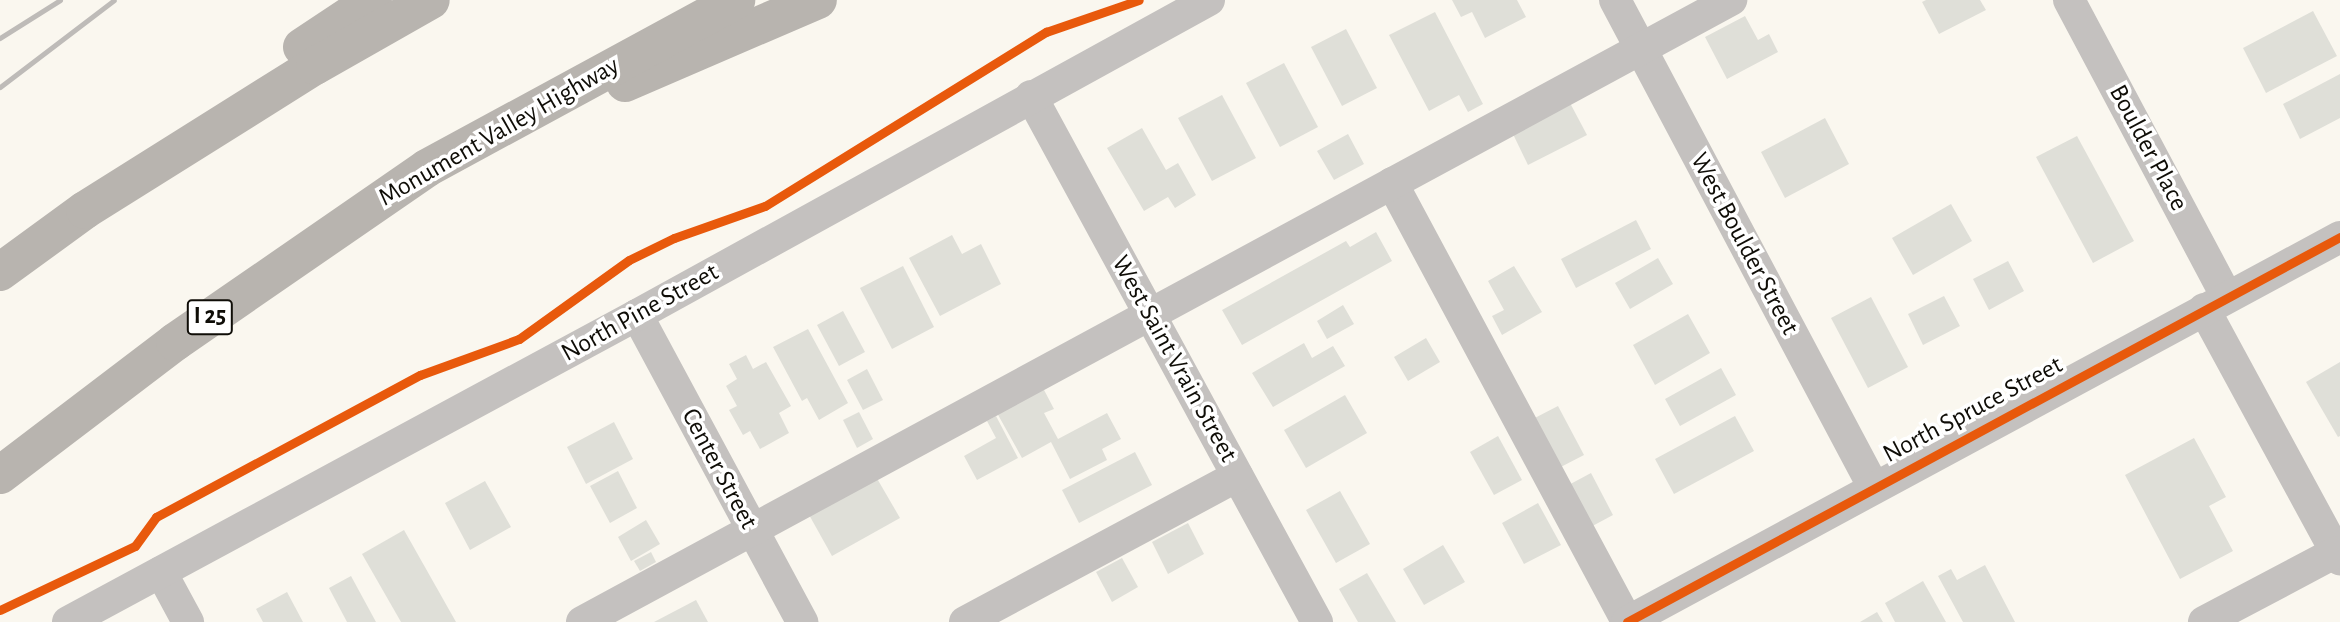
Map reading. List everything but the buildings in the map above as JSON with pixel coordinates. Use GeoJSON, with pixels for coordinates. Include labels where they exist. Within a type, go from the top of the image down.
{"type":"FeatureCollection","features":[{"type":"Feature","properties":{"kind":"highway"},"geometry":{"type":"LineString","coordinates":[[0,272],[85,210],[252,80],[373,0]]}},
{"type":"Feature","properties":{"kind":"highway"},"geometry":{"type":"LineString","coordinates":[[85,210],[315,66],[431,0]]}},
{"type":"Feature","properties":{"kind":"highway","name":"Monument Valley Highway"},"geometry":{"type":"LineString","coordinates":[[0,475],[175,341],[427,168],[736,0]]}},
{"type":"Feature","properties":{"kind":"highway"},"geometry":{"type":"LineString","coordinates":[[427,168],[818,0]]}},
{"type":"Feature","properties":{"kind":"street","name":"North Pine Street"},"geometry":{"type":"LineString","coordinates":[[68,622],[637,315],[1209,0]]}},
{"type":"Feature","properties":{"kind":"street","name":"West Boulder Street"},"geometry":{"type":"LineString","coordinates":[[1615,0],[1874,488]]}},
{"type":"Feature","properties":{"kind":"street"},"geometry":{"type":"LineString","coordinates":[[582,622],[1731,0]]}},
{"type":"Feature","properties":{"kind":"street","name":"Boulder Place"},"geometry":{"type":"LineString","coordinates":[[2069,0],[2216,303]]}},
{"type":"Feature","properties":{"kind":"street","name":"West Saint Vrain Street"},"geometry":{"type":"LineString","coordinates":[[1031,96],[1317,622]]}},
{"type":"Feature","properties":{"kind":"street"},"geometry":{"type":"LineString","coordinates":[[1392,183],[1627,622]]}},
{"type":"Feature","properties":{"kind":"street","name":"North Spruce Street"},"geometry":{"type":"LineString","coordinates":[[1627,622],[2340,237]]}},
{"type":"Feature","properties":{"kind":"street"},"geometry":{"type":"LineString","coordinates":[[2204,622],[2338,556],[2216,303]]}},
{"type":"Feature","properties":{"kind":"street","name":"Center Street"},"geometry":{"type":"LineString","coordinates":[[637,315],[802,622]]}},
{"type":"Feature","properties":{"kind":"street"},"geometry":{"type":"LineString","coordinates":[[965,622],[1237,476]]}},
{"type":"Feature","properties":{"kind":"street"},"geometry":{"type":"LineString","coordinates":[[161,572],[188,622]]}},
{"type":"Feature","properties":{"kind":"railway"},"geometry":{"type":"LineString","coordinates":[[0,38],[60,0]]}},
{"type":"Feature","properties":{"kind":"railway"},"geometry":{"type":"LineString","coordinates":[[0,87],[114,0]]}},
{"type":"Feature","properties":{"kind":"cycle path"},"geometry":{"type":"LineString","coordinates":[[0,610],[135,546],[156,517],[420,375],[519,339],[629,260],[674,238],[765,206],[1046,32],[1139,0]]}},
{"type":"Feature","properties":{"kind":"cycle path"},"geometry":{"type":"LineString","coordinates":[[1627,622],[2340,237]]}}]}
